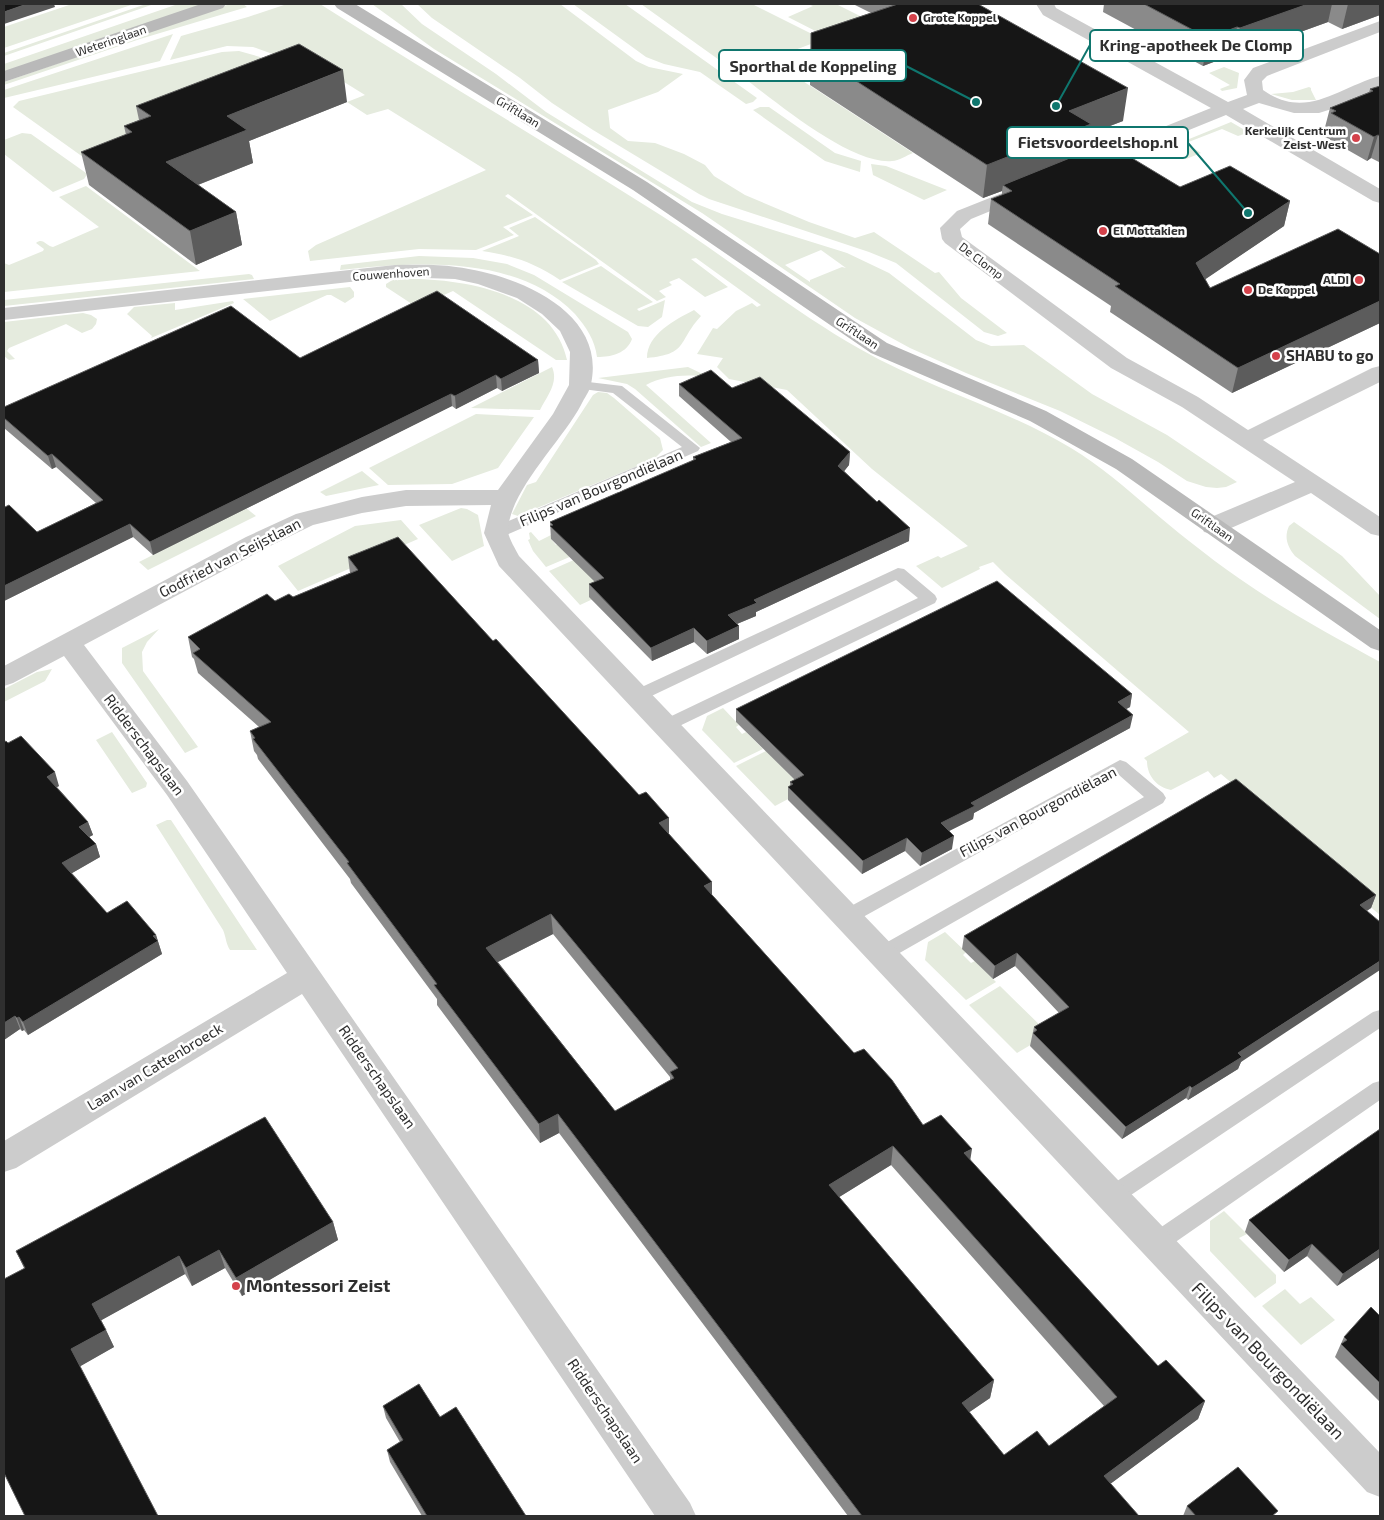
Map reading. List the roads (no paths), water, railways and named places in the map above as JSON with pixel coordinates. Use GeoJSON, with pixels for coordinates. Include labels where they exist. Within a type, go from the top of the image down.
{"type":"FeatureCollection","features":[{"type":"Feature","properties":{"kind":"street","name":"Weteringlaan"},"geometry":{"type":"LineString","coordinates":[[37,48],[167,4]]}},
{"type":"Feature","properties":{"kind":"street","name":"Weteringlaan"},"geometry":{"type":"LineString","coordinates":[[4,77],[217,4]]}},
{"type":"Feature","properties":{"kind":"street","name":"Griftlaan"},"geometry":{"type":"LineString","coordinates":[[343,4],[640,186],[879,348],[1038,416],[1124,464],[1380,642]]}},
{"type":"Feature","properties":{"kind":"street"},"geometry":{"type":"LineString","coordinates":[[1045,4],[1049,11],[1228,109],[1380,197]]}},
{"type":"Feature","properties":{"kind":"street"},"geometry":{"type":"LineString","coordinates":[[1380,26],[1260,72],[1253,80],[1254,92],[1259,97],[1279,105],[1319,107],[1380,82]]}},
{"type":"Feature","properties":{"kind":"street"},"geometry":{"type":"LineString","coordinates":[[1066,174],[1259,97]]}},
{"type":"Feature","properties":{"kind":"street","name":"De Clomp"},"geometry":{"type":"LineString","coordinates":[[1040,184],[964,215],[950,228],[952,238],[1119,363],[1190,402],[1312,484],[1379,526]]}},
{"type":"Feature","properties":{"kind":"street","name":"Couwenhoven"},"geometry":{"type":"LineString","coordinates":[[4,314],[395,271],[455,273],[483,278],[501,284],[525,293],[550,309],[570,328],[582,352],[580,385],[564,415],[505,497]]}},
{"type":"Feature","properties":{"kind":"street"},"geometry":{"type":"LineString","coordinates":[[1247,439],[1380,373]]}},
{"type":"Feature","properties":{"kind":"street"},"geometry":{"type":"LineString","coordinates":[[1213,526],[1312,484]]}},
{"type":"Feature","properties":{"kind":"street","name":"Filips van Bourgondiëlaan"},"geometry":{"type":"LineString","coordinates":[[505,497],[496,533],[508,560],[1380,1478]]}},
{"type":"Feature","properties":{"kind":"street","name":"Godfried van Seijstlaan"},"geometry":{"type":"LineString","coordinates":[[4,677],[305,519],[362,505],[406,498],[505,497]]}},
{"type":"Feature","properties":{"kind":"street","name":"Ridderschapslaan"},"geometry":{"type":"LineString","coordinates":[[68,643],[177,788],[677,1516]]}},
{"type":"Feature","properties":{"kind":"street","name":"Laan van Cattenbroeck"},"geometry":{"type":"LineString","coordinates":[[4,1158],[307,976]]}},
{"type":"Feature","properties":{"kind":"lane","name":"Filips van Bourgondiëlaan"},"geometry":{"type":"LineString","coordinates":[[496,533],[693,448],[617,389],[580,385]]}},
{"type":"Feature","properties":{"kind":"lane"},"geometry":{"type":"LineString","coordinates":[[637,696],[898,573],[928,599],[666,726]]}},
{"type":"Feature","properties":{"kind":"lane","name":"Filips van Bourgondiëlaan"},"geometry":{"type":"LineString","coordinates":[[847,917],[1120,766],[1157,798],[882,954]]}},
{"type":"Feature","properties":{"kind":"lane"},"geometry":{"type":"LineString","coordinates":[[1112,1196],[1380,1018]]}},
{"type":"Feature","properties":{"kind":"lane"},"geometry":{"type":"LineString","coordinates":[[1156,1243],[1380,1089]]}},
{"type":"Feature","properties":{"kind":"place","name":"Grote Koppel"},"geometry":{"type":"Point","coordinates":[913,18]}},
{"type":"Feature","properties":{"kind":"place","name":"Sporthal de Koppeling"},"geometry":{"type":"Point","coordinates":[976,102]}},
{"type":"Feature","properties":{"kind":"place","name":"Kring-apotheek De Clomp"},"geometry":{"type":"Point","coordinates":[1056,106]}},
{"type":"Feature","properties":{"kind":"place","name":"Kerkelijk Centrum Zeist-West"},"geometry":{"type":"Point","coordinates":[1356,138]}},
{"type":"Feature","properties":{"kind":"place","name":"Fietsvoordeelshop.nl"},"geometry":{"type":"Point","coordinates":[1248,213]}},
{"type":"Feature","properties":{"kind":"place","name":"El Mottakien"},"geometry":{"type":"Point","coordinates":[1103,231]}},
{"type":"Feature","properties":{"kind":"place","name":"ALDI"},"geometry":{"type":"Point","coordinates":[1359,280]}},
{"type":"Feature","properties":{"kind":"place","name":"De Koppel"},"geometry":{"type":"Point","coordinates":[1248,290]}},
{"type":"Feature","properties":{"kind":"place","name":"SHABU to go"},"geometry":{"type":"Point","coordinates":[1276,356]}},
{"type":"Feature","properties":{"kind":"place","name":"Montessori Zeist"},"geometry":{"type":"Point","coordinates":[236,1286]}}]}
